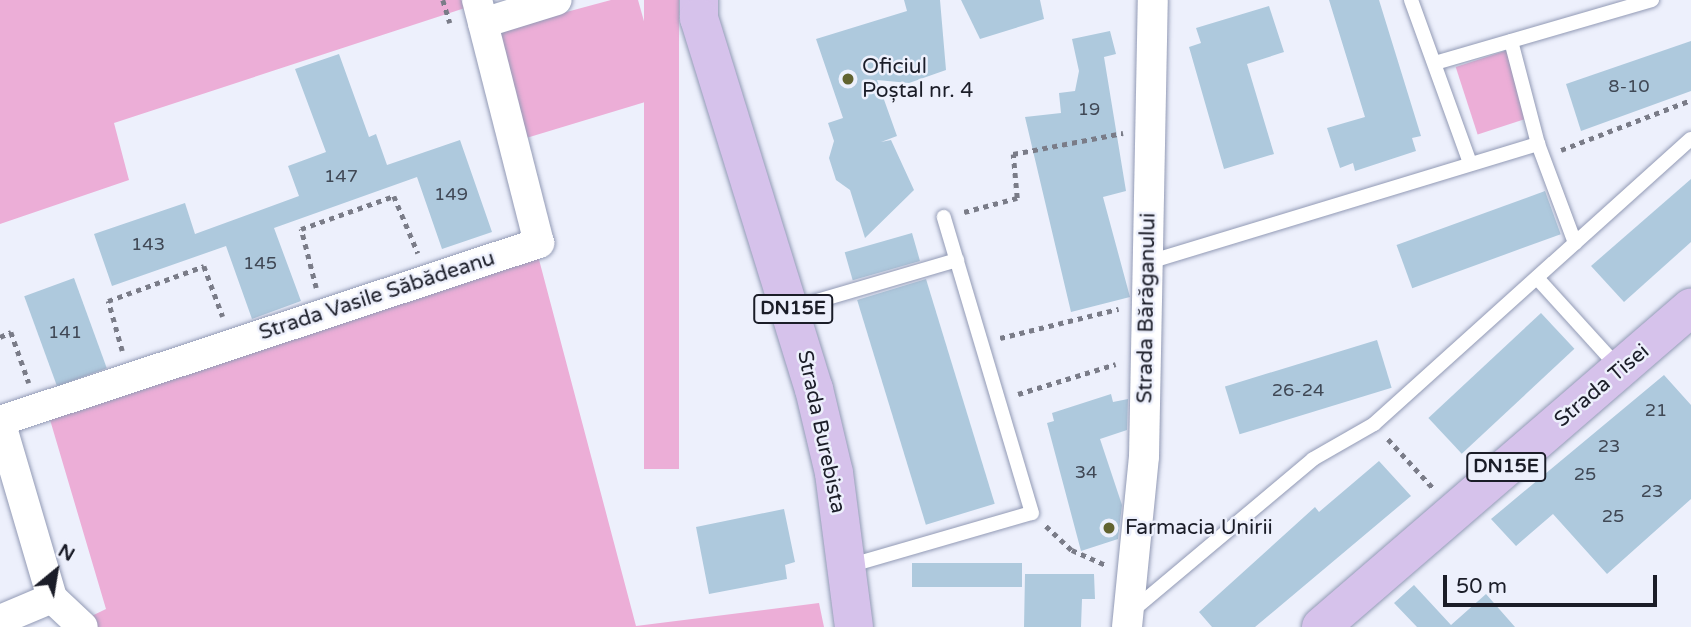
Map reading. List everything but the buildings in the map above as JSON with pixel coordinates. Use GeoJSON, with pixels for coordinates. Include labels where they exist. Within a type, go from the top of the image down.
{"type":"FeatureCollection","features":[{"type":"Feature","properties":{"kind":"main road","name":"Strada Burebista"},"geometry":{"type":"LineString","coordinates":[[699,0],[699,18],[793,308],[834,473],[854,627]]}},
{"type":"Feature","properties":{"kind":"main road","name":"Strada Tisei"},"geometry":{"type":"LineString","coordinates":[[1321,627],[1691,308]]}},
{"type":"Feature","properties":{"kind":"street","name":"Strada Vasile Săbădeanu"},"geometry":{"type":"LineString","coordinates":[[0,421],[538,243],[480,11],[557,0]]}},
{"type":"Feature","properties":{"kind":"street","name":"Strada Bărăganului"},"geometry":{"type":"LineString","coordinates":[[1131,623],[1144,457],[1153,0]]}},
{"type":"Feature","properties":{"kind":"street"},"geometry":{"type":"LineString","coordinates":[[0,421],[52,598],[83,627]]}},
{"type":"Feature","properties":{"kind":"street"},"geometry":{"type":"LineString","coordinates":[[0,620],[52,598]]}},
{"type":"Feature","properties":{"kind":"lane"},"geometry":{"type":"LineString","coordinates":[[1411,0],[1470,163]]}},
{"type":"Feature","properties":{"kind":"lane"},"geometry":{"type":"LineString","coordinates":[[1435,63],[1652,0]]}},
{"type":"Feature","properties":{"kind":"lane"},"geometry":{"type":"LineString","coordinates":[[1511,41],[1541,150],[1575,243]]}},
{"type":"Feature","properties":{"kind":"lane"},"geometry":{"type":"LineString","coordinates":[[1131,623],[1313,459],[1374,425],[1691,139]]}},
{"type":"Feature","properties":{"kind":"lane"},"geometry":{"type":"LineString","coordinates":[[1149,262],[1470,163],[1541,150]]}},
{"type":"Feature","properties":{"kind":"lane"},"geometry":{"type":"LineString","coordinates":[[848,566],[1032,513],[979,343],[944,217]]}},
{"type":"Feature","properties":{"kind":"lane"},"geometry":{"type":"LineString","coordinates":[[793,308],[957,260]]}},
{"type":"Feature","properties":{"kind":"lane"},"geometry":{"type":"LineString","coordinates":[[1537,278],[1621,370]]}},
{"type":"Feature","properties":{"kind":"path"},"geometry":{"type":"LineString","coordinates":[[443,0],[454,38]]}},
{"type":"Feature","properties":{"kind":"path"},"geometry":{"type":"LineString","coordinates":[[1541,150],[1691,100]]}},
{"type":"Feature","properties":{"kind":"path"},"geometry":{"type":"LineString","coordinates":[[944,217],[1017,198],[1013,154],[1135,131]]}},
{"type":"Feature","properties":{"kind":"path"},"geometry":{"type":"LineString","coordinates":[[318,294],[301,229],[394,196],[421,260]]}},
{"type":"Feature","properties":{"kind":"path"},"geometry":{"type":"LineString","coordinates":[[125,360],[108,302],[204,266],[226,326]]}},
{"type":"Feature","properties":{"kind":"path"},"geometry":{"type":"LineString","coordinates":[[979,343],[1132,305]]}},
{"type":"Feature","properties":{"kind":"path"},"geometry":{"type":"LineString","coordinates":[[0,337],[11,332],[32,391]]}},
{"type":"Feature","properties":{"kind":"path"},"geometry":{"type":"LineString","coordinates":[[998,400],[1122,362]]}},
{"type":"Feature","properties":{"kind":"path"},"geometry":{"type":"LineString","coordinates":[[1374,425],[1440,495]]}},
{"type":"Feature","properties":{"kind":"path"},"geometry":{"type":"LineString","coordinates":[[1032,513],[1072,550],[1113,566]]}},
{"type":"Feature","properties":{"kind":"shaded area"},"geometry":{"type":"Polygon","coordinates":[[[0,0],[465,0],[468,7],[114,123],[129,180],[0,224],[0,0]]]}},
{"type":"Feature","properties":{"kind":"shaded area"},"geometry":{"type":"Polygon","coordinates":[[[611,0],[638,0],[665,96],[523,139],[496,31],[611,0]]]}},
{"type":"Feature","properties":{"kind":"shaded area"},"geometry":{"type":"Polygon","coordinates":[[[644,0],[679,0],[679,469],[644,469],[644,0]]]}},
{"type":"Feature","properties":{"kind":"shaded area"},"geometry":{"type":"Polygon","coordinates":[[[1508,50],[1530,118],[1478,135],[1456,67],[1508,50]]]}},
{"type":"Feature","properties":{"kind":"shaded area"},"geometry":{"type":"Polygon","coordinates":[[[537,252],[636,626],[819,603],[824,627],[69,627],[106,609],[48,413],[537,252]]]}},
{"type":"Feature","properties":{"kind":"place","name":"Oficiul Poștal nr. 4"},"geometry":{"type":"Point","coordinates":[848,79]}},
{"type":"Feature","properties":{"kind":"place","name":"Farmacia Unirii"},"geometry":{"type":"Point","coordinates":[1109,528]}}]}
